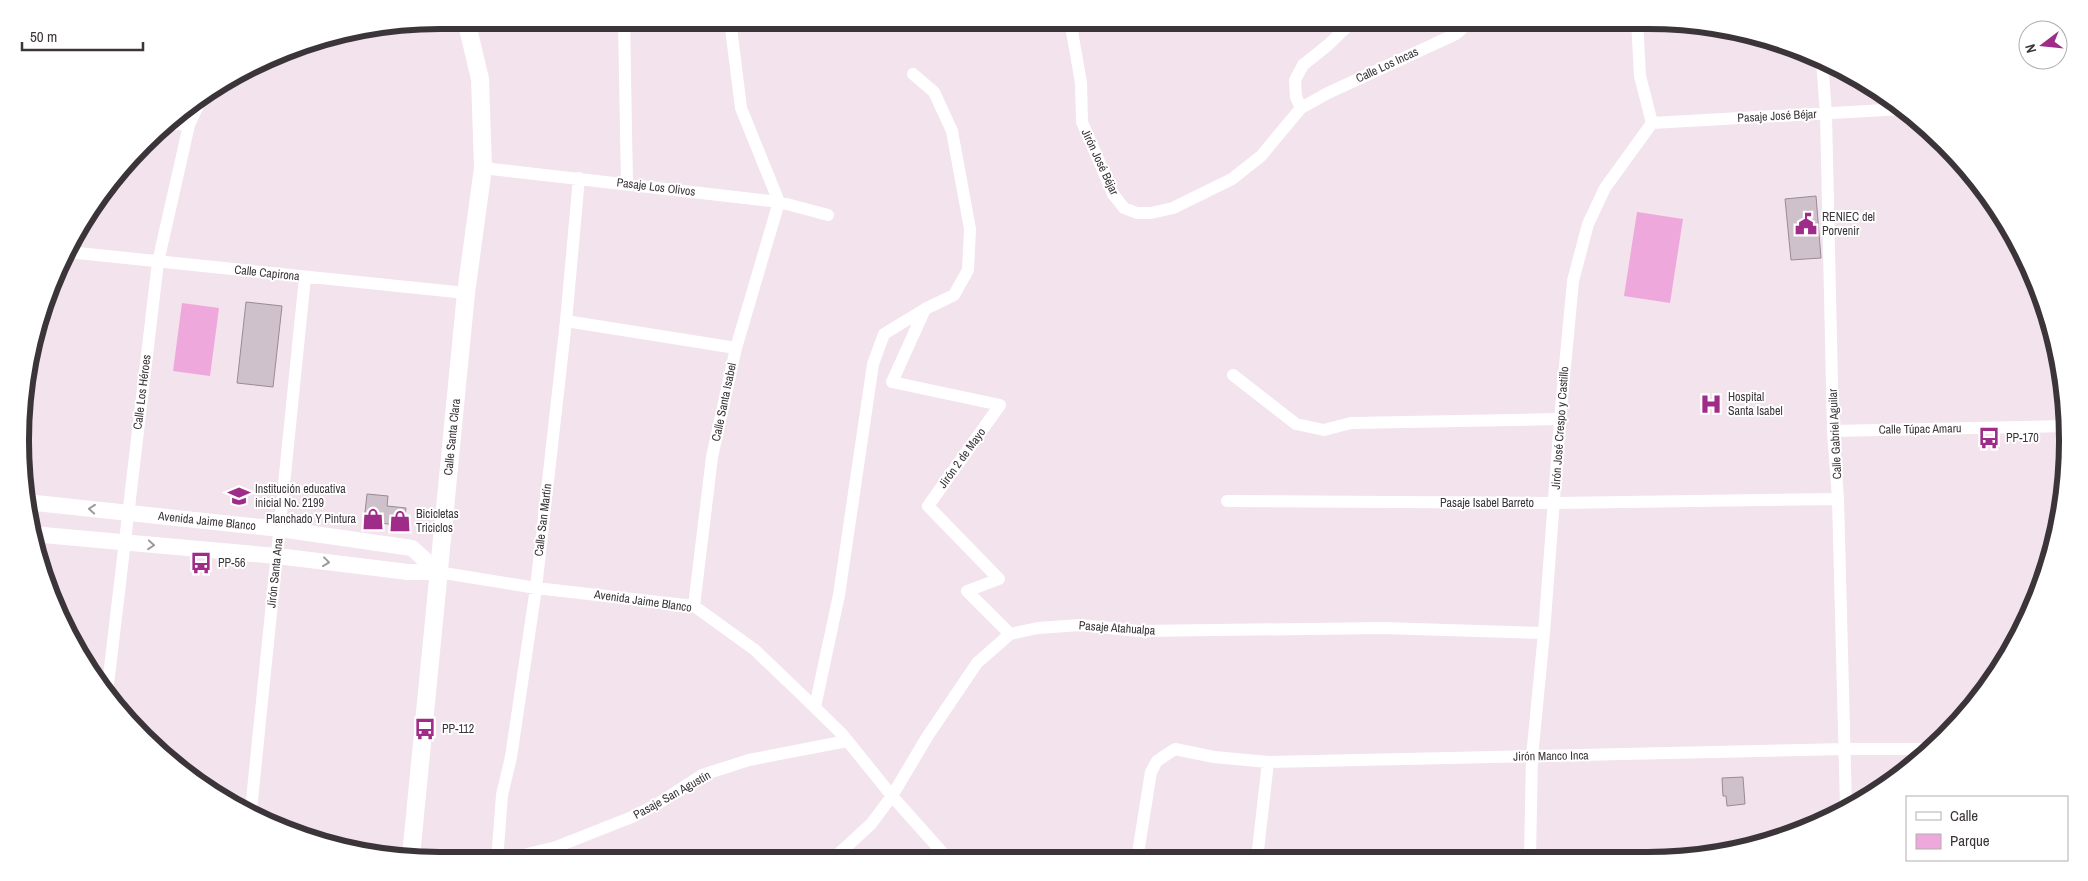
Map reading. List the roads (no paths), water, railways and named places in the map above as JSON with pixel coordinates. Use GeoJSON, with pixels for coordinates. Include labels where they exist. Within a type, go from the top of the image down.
{"type":"FeatureCollection","features":[{"type":"Feature","properties":{"kind":"main road","name":"Calle Santa Clara"},"geometry":{"type":"LineString","coordinates":[[411,851],[466,293],[483,168],[480,79],[468,29]]}},
{"type":"Feature","properties":{"kind":"street"},"geometry":{"type":"LineString","coordinates":[[624,29],[627,184]]}},
{"type":"Feature","properties":{"kind":"street"},"geometry":{"type":"LineString","coordinates":[[731,29],[741,108],[779,202]]}},
{"type":"Feature","properties":{"kind":"street","name":"Jirón José Béjar"},"geometry":{"type":"LineString","coordinates":[[1072,29],[1081,83],[1082,122],[1113,194],[1124,208],[1137,213],[1151,213],[1173,208],[1232,179],[1261,156],[1301,108]]}},
{"type":"Feature","properties":{"kind":"street"},"geometry":{"type":"LineString","coordinates":[[1301,108],[1296,97],[1295,80],[1303,65],[1345,29]]}},
{"type":"Feature","properties":{"kind":"street","name":"Calle Los Incas"},"geometry":{"type":"LineString","coordinates":[[1301,108],[1343,85],[1456,34],[1462,29]]}},
{"type":"Feature","properties":{"kind":"street"},"geometry":{"type":"LineString","coordinates":[[1637,29],[1640,76],[1652,123]]}},
{"type":"Feature","properties":{"kind":"street","name":"Calle Gabriel Aguilar"},"geometry":{"type":"LineString","coordinates":[[1823,68],[1826,114],[1833,431],[1838,499],[1846,801]]}},
{"type":"Feature","properties":{"kind":"street"},"geometry":{"type":"LineString","coordinates":[[815,707],[839,595],[873,364],[884,334],[925,309],[954,295],[968,270],[970,230],[952,131],[934,92],[913,74]]}},
{"type":"Feature","properties":{"kind":"street","name":"Calle Los Héroes"},"geometry":{"type":"LineString","coordinates":[[108,683],[158,262],[189,125],[196,109]]}},
{"type":"Feature","properties":{"kind":"street","name":"Pasaje José Béjar"},"geometry":{"type":"LineString","coordinates":[[1652,123],[1892,110]]}},
{"type":"Feature","properties":{"kind":"street","name":"Jirón José Crespo y Castillo"},"geometry":{"type":"LineString","coordinates":[[1530,852],[1532,757],[1573,282],[1588,224],[1605,188],[1652,123]]}},
{"type":"Feature","properties":{"kind":"street"},"geometry":{"type":"LineString","coordinates":[[178,124],[189,125]]}},
{"type":"Feature","properties":{"kind":"street","name":"Pasaje Los Olivos"},"geometry":{"type":"LineString","coordinates":[[483,168],[779,202],[828,215]]}},
{"type":"Feature","properties":{"kind":"street","name":"Calle San Martín"},"geometry":{"type":"LineString","coordinates":[[499,852],[502,795],[511,757],[536,588],[566,320],[579,178]]}},
{"type":"Feature","properties":{"kind":"street","name":"Calle Santa Isabel"},"geometry":{"type":"LineString","coordinates":[[694,606],[712,457],[736,348],[779,202]]}},
{"type":"Feature","properties":{"kind":"street","name":"Calle Capirona"},"geometry":{"type":"LineString","coordinates":[[74,253],[466,293]]}},
{"type":"Feature","properties":{"kind":"street","name":"Jirón Santa Ana"},"geometry":{"type":"LineString","coordinates":[[251,806],[305,277]]}},
{"type":"Feature","properties":{"kind":"street","name":"Jirón 2 de Mayo"},"geometry":{"type":"LineString","coordinates":[[925,309],[892,382],[1000,405],[928,506],[999,579],[967,591],[1010,634]]}},
{"type":"Feature","properties":{"kind":"street"},"geometry":{"type":"LineString","coordinates":[[566,320],[736,348]]}},
{"type":"Feature","properties":{"kind":"street"},"geometry":{"type":"LineString","coordinates":[[1233,374],[1296,424],[1324,430],[1351,423],[1560,419]]}},
{"type":"Feature","properties":{"kind":"street","name":"Calle Túpac Amaru"},"geometry":{"type":"LineString","coordinates":[[1833,431],[2058,426]]}},
{"type":"Feature","properties":{"kind":"street","name":"Pasaje Isabel Barreto"},"geometry":{"type":"LineString","coordinates":[[1227,501],[1555,503],[1838,499]]}},
{"type":"Feature","properties":{"kind":"street","name":"Avenida Jaime Blanco"},"geometry":{"type":"LineString","coordinates":[[34,503],[280,528],[412,548],[438,572]]}},
{"type":"Feature","properties":{"kind":"street","name":"Avenida Jaime Blanco"},"geometry":{"type":"LineString","coordinates":[[40,535],[278,556],[408,572],[438,572],[536,588],[694,606],[755,650],[815,707],[847,741],[892,796],[942,852]]}},
{"type":"Feature","properties":{"kind":"street","name":"Pasaje Atahualpa"},"geometry":{"type":"LineString","coordinates":[[841,852],[871,824],[892,796],[927,737],[977,663],[1010,634],[1038,628],[1080,625],[1138,632],[1383,628],[1544,633]]}},
{"type":"Feature","properties":{"kind":"street","name":"Pasaje San Agustín"},"geometry":{"type":"LineString","coordinates":[[535,852],[556,847],[632,817],[659,803],[702,775],[749,760],[847,741]]}},
{"type":"Feature","properties":{"kind":"street","name":"Jirón Manco Inca"},"geometry":{"type":"LineString","coordinates":[[1138,852],[1151,772],[1157,761],[1175,749],[1214,757],[1268,762],[1920,749]]}},
{"type":"Feature","properties":{"kind":"street"},"geometry":{"type":"LineString","coordinates":[[1258,852],[1268,762]]}},
{"type":"Feature","properties":{"kind":"place","name":"RENIEC del Porvenir"},"geometry":{"type":"Point","coordinates":[1806,224]}},
{"type":"Feature","properties":{"kind":"place","name":"Hospital Santa Isabel"},"geometry":{"type":"Point","coordinates":[1711,404]}},
{"type":"Feature","properties":{"kind":"place","name":"PP-170"},"geometry":{"type":"Point","coordinates":[1989,438]}},
{"type":"Feature","properties":{"kind":"place","name":"Institución educativa inicial No. 2199"},"geometry":{"type":"Point","coordinates":[239,496]}},
{"type":"Feature","properties":{"kind":"place","name":"Planchado Y Pintura"},"geometry":{"type":"Point","coordinates":[373,519]}},
{"type":"Feature","properties":{"kind":"place","name":"Bicicletas Triciclos"},"geometry":{"type":"Point","coordinates":[400,521]}},
{"type":"Feature","properties":{"kind":"place","name":"PP-56"},"geometry":{"type":"Point","coordinates":[201,563]}},
{"type":"Feature","properties":{"kind":"place","name":"PP-112"},"geometry":{"type":"Point","coordinates":[425,729]}}]}
